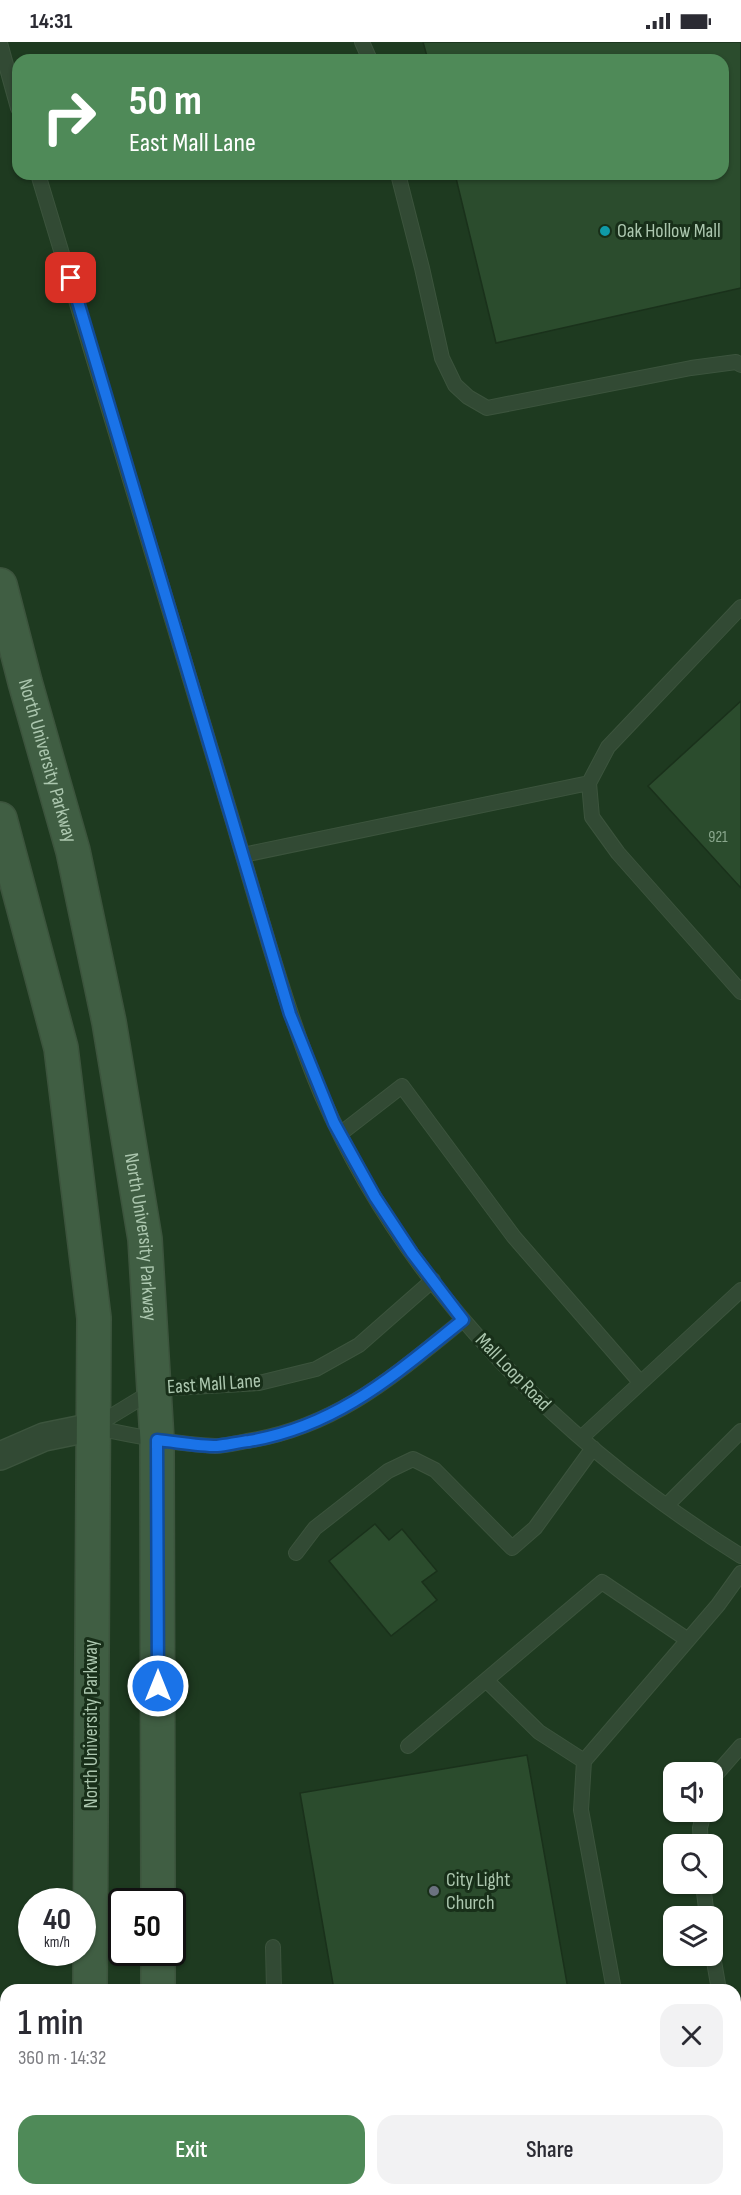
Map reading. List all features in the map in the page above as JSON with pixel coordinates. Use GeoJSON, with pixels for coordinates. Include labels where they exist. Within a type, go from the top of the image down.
{"type":"FeatureCollection","features":[{"type":"Feature","properties":{"kind":"main road","name":"North University Parkway"},"geometry":{"type":"LineString","coordinates":[[0,585],[73,851],[109,1022],[145,1239],[156,1389],[158,1888]]}},
{"type":"Feature","properties":{"kind":"main road","name":"North University Parkway"},"geometry":{"type":"LineString","coordinates":[[0,819],[61,1048],[94,1318],[90,1984]]}},
{"type":"Feature","properties":{"kind":"main road"},"geometry":{"type":"LineString","coordinates":[[158,1966],[158,1984]]}},
{"type":"Feature","properties":{"kind":"street"},"geometry":{"type":"LineString","coordinates":[[0,1456],[44,1437],[93,1427]]}},
{"type":"Feature","properties":{"kind":"lane"},"geometry":{"type":"LineString","coordinates":[[0,43],[12,86]]}},
{"type":"Feature","properties":{"kind":"lane","name":"Mall Loop Road"},"geometry":{"type":"LineString","coordinates":[[40,180],[290,1014],[340,1134],[375,1197],[412,1253],[463,1320],[496,1357],[581,1438],[635,1483],[741,1556]]}},
{"type":"Feature","properties":{"kind":"lane"},"geometry":{"type":"LineString","coordinates":[[400,180],[442,358],[455,385],[468,397],[487,408],[691,368],[736,362],[741,365]]}},
{"type":"Feature","properties":{"kind":"lane"},"geometry":{"type":"LineString","coordinates":[[741,607],[608,747],[589,783],[592,817],[618,853],[741,992]]}},
{"type":"Feature","properties":{"kind":"lane"},"geometry":{"type":"LineString","coordinates":[[243,855],[589,783]]}},
{"type":"Feature","properties":{"kind":"lane"},"geometry":{"type":"LineString","coordinates":[[340,1134],[402,1086],[514,1237],[640,1382]]}},
{"type":"Feature","properties":{"kind":"lane","name":"East Mall Lane"},"geometry":{"type":"LineString","coordinates":[[93,1427],[156,1389],[259,1383],[316,1369],[359,1345],[433,1280]]}},
{"type":"Feature","properties":{"kind":"lane"},"geometry":{"type":"LineString","coordinates":[[581,1438],[741,1290]]}},
{"type":"Feature","properties":{"kind":"lane"},"geometry":{"type":"LineString","coordinates":[[93,1427],[157,1440],[217,1446],[263,1438],[302,1427],[345,1408],[386,1381],[463,1320]]}},
{"type":"Feature","properties":{"kind":"lane"},"geometry":{"type":"LineString","coordinates":[[667,1505],[741,1431]]}},
{"type":"Feature","properties":{"kind":"lane"},"geometry":{"type":"LineString","coordinates":[[296,1553],[315,1528],[388,1472],[412,1459],[435,1470],[512,1548],[535,1528],[593,1448]]}},
{"type":"Feature","properties":{"kind":"lane"},"geometry":{"type":"LineString","coordinates":[[613,1984],[581,1810],[584,1761],[688,1640],[741,1573]]}},
{"type":"Feature","properties":{"kind":"lane"},"geometry":{"type":"LineString","coordinates":[[408,1746],[602,1582],[688,1640]]}},
{"type":"Feature","properties":{"kind":"lane"},"geometry":{"type":"LineString","coordinates":[[486,1680],[539,1731],[584,1761]]}},
{"type":"Feature","properties":{"kind":"lane"},"geometry":{"type":"LineString","coordinates":[[723,1766],[741,1746]]}},
{"type":"Feature","properties":{"kind":"lane"},"geometry":{"type":"LineString","coordinates":[[273,1947],[274,1984]]}},
{"type":"Feature","properties":{"kind":"lane"},"geometry":{"type":"LineString","coordinates":[[715,1966],[718,1984]]}},
{"type":"Feature","properties":{"kind":"building","name":"Oak Hollow Mall"},"geometry":{"type":"Polygon","coordinates":[[[423,42],[741,42],[741,288],[496,343],[456,180],[729,180],[729,54],[426,54],[423,42]]]}},
{"type":"Feature","properties":{"kind":"building"},"geometry":{"type":"Polygon","coordinates":[[[741,701],[741,888],[648,786],[741,701]]]}},
{"type":"Feature","properties":{"kind":"building"},"geometry":{"type":"Polygon","coordinates":[[[375,1524],[389,1540],[402,1529],[437,1571],[422,1582],[437,1600],[391,1636],[329,1561],[375,1524]]]}},
{"type":"Feature","properties":{"kind":"building","name":"City Light Church"},"geometry":{"type":"Polygon","coordinates":[[[527,1755],[567,1984],[333,1984],[300,1793],[527,1755]]]}},
{"type":"Feature","properties":{"kind":"place","name":"Oak Hollow Mall"},"geometry":{"type":"Point","coordinates":[605,231]}},
{"type":"Feature","properties":{"kind":"place","name":"City Light Church"},"geometry":{"type":"Point","coordinates":[434,1891]}},
{"type":"Feature","properties":{"kind":"route"},"geometry":{"type":"LineString","coordinates":[[71,278],[290,1014],[334,1123],[375,1197],[412,1253],[463,1320],[386,1381],[345,1408],[302,1427],[263,1438],[217,1446],[157,1440],[158,1686]]}}]}
